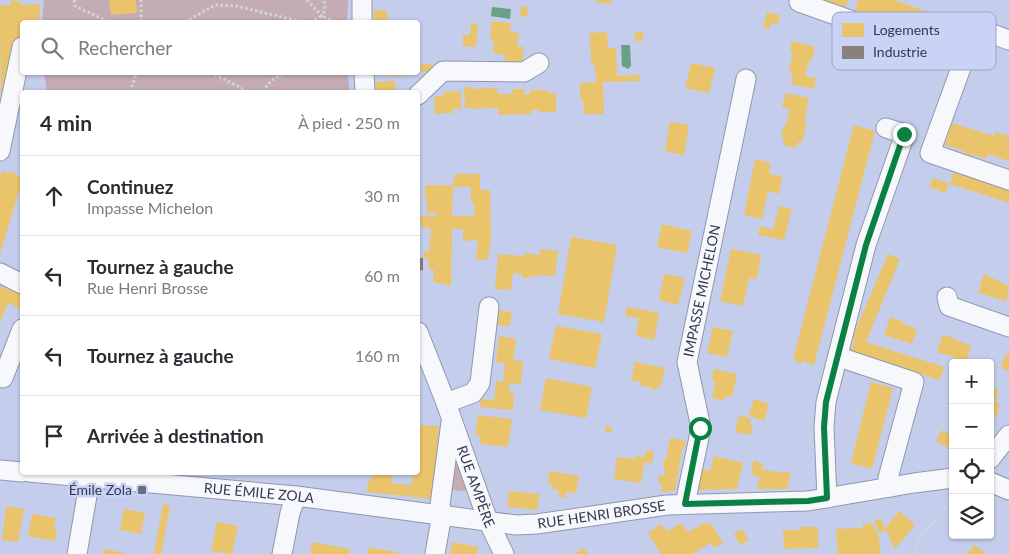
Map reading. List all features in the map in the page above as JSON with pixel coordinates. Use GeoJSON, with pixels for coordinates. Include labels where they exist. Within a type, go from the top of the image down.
{"type":"FeatureCollection","features":[{"type":"Feature","properties":{"kind":"street"},"geometry":{"type":"LineString","coordinates":[[362,0],[362,20]]}},
{"type":"Feature","properties":{"kind":"street"},"geometry":{"type":"LineString","coordinates":[[799,2],[832,14]]}},
{"type":"Feature","properties":{"kind":"street"},"geometry":{"type":"LineString","coordinates":[[996,35],[1009,40]]}},
{"type":"Feature","properties":{"kind":"street"},"geometry":{"type":"LineString","coordinates":[[0,151],[20,56]]}},
{"type":"Feature","properties":{"kind":"street"},"geometry":{"type":"LineString","coordinates":[[420,93],[443,71],[524,72],[539,63]]}},
{"type":"Feature","properties":{"kind":"street"},"geometry":{"type":"LineString","coordinates":[[959,70],[930,153],[1009,180]]}},
{"type":"Feature","properties":{"kind":"street"},"geometry":{"type":"LineString","coordinates":[[364,75],[365,90]]}},
{"type":"Feature","properties":{"kind":"street","name":"IMPASSE MICHELON"},"geometry":{"type":"LineString","coordinates":[[685,504],[700,428],[687,362],[746,79]]}},
{"type":"Feature","properties":{"kind":"street"},"geometry":{"type":"LineString","coordinates":[[827,498],[824,427],[826,402],[866,245],[904,134],[886,128]]}},
{"type":"Feature","properties":{"kind":"street"},"geometry":{"type":"LineString","coordinates":[[0,274],[20,283]]}},
{"type":"Feature","properties":{"kind":"street"},"geometry":{"type":"LineString","coordinates":[[947,298],[949,306],[1009,327]]}},
{"type":"Feature","properties":{"kind":"street"},"geometry":{"type":"LineString","coordinates":[[449,410],[473,393],[480,383],[489,307]]}},
{"type":"Feature","properties":{"kind":"street"},"geometry":{"type":"LineString","coordinates":[[0,376],[3,378],[20,334]]}},
{"type":"Feature","properties":{"kind":"street","name":"RUE AMPÈRE"},"geometry":{"type":"LineString","coordinates":[[420,337],[449,410],[488,521],[504,554]]}},
{"type":"Feature","properties":{"kind":"street"},"geometry":{"type":"LineString","coordinates":[[839,357],[914,382],[888,478],[890,487]]}},
{"type":"Feature","properties":{"kind":"street","name":"RUE AMPÈRE"},"geometry":{"type":"LineString","coordinates":[[435,554],[442,514],[440,505],[449,410]]}},
{"type":"Feature","properties":{"kind":"street"},"geometry":{"type":"LineString","coordinates":[[994,454],[1009,435]]}},
{"type":"Feature","properties":{"kind":"street"},"geometry":{"type":"LineString","coordinates":[[0,470],[20,472]]}},
{"type":"Feature","properties":{"kind":"street","name":"RUE ÉMILE ZOLA"},"geometry":{"type":"LineString","coordinates":[[60,475],[296,496],[488,521]]}},
{"type":"Feature","properties":{"kind":"street"},"geometry":{"type":"LineString","coordinates":[[77,554],[90,478]]}},
{"type":"Feature","properties":{"kind":"street","name":"RUE HENRI BROSSE"},"geometry":{"type":"LineString","coordinates":[[488,521],[516,525],[537,524],[667,505],[808,501],[949,479]]}},
{"type":"Feature","properties":{"kind":"street"},"geometry":{"type":"LineString","coordinates":[[994,484],[1009,490]]}},
{"type":"Feature","properties":{"kind":"street"},"geometry":{"type":"LineString","coordinates":[[282,554],[290,513],[296,496]]}},
{"type":"Feature","properties":{"kind":"path"},"geometry":{"type":"LineString","coordinates":[[74,0],[75,6],[105,20]]}},
{"type":"Feature","properties":{"kind":"path"},"geometry":{"type":"LineString","coordinates":[[140,20],[141,0]]}},
{"type":"Feature","properties":{"kind":"path"},"geometry":{"type":"LineString","coordinates":[[307,0],[322,16],[331,20]]}},
{"type":"Feature","properties":{"kind":"path"},"geometry":{"type":"LineString","coordinates":[[314,20],[322,16],[325,10],[324,0]]}},
{"type":"Feature","properties":{"kind":"path"},"geometry":{"type":"LineString","coordinates":[[192,20],[215,5],[236,6],[295,20]]}},
{"type":"Feature","properties":{"kind":"path"},"geometry":{"type":"LineString","coordinates":[[131,90],[136,75]]}},
{"type":"Feature","properties":{"kind":"path"},"geometry":{"type":"LineString","coordinates":[[216,75],[245,90]]}},
{"type":"Feature","properties":{"kind":"path"},"geometry":{"type":"LineString","coordinates":[[262,90],[268,82],[281,75]]}},
{"type":"Feature","properties":{"kind":"path"},"geometry":{"type":"LineString","coordinates":[[915,554],[919,538],[949,504]]}},
{"type":"Feature","properties":{"kind":"shaded area"},"geometry":{"type":"Polygon","coordinates":[[[44,0],[348,0],[347,20],[42,20],[44,0]]]}},
{"type":"Feature","properties":{"kind":"shaded area"},"geometry":{"type":"Polygon","coordinates":[[[492,7],[511,9],[510,19],[491,16],[492,7]]]}},
{"type":"Feature","properties":{"kind":"shaded area"},"geometry":{"type":"Polygon","coordinates":[[[621,45],[630,45],[631,66],[628,69],[622,66],[621,45]]]}},
{"type":"Feature","properties":{"kind":"shaded area"},"geometry":{"type":"Polygon","coordinates":[[[44,75],[348,75],[349,90],[47,90],[44,75]]]}},
{"type":"Feature","properties":{"kind":"shaded area"},"geometry":{"type":"Polygon","coordinates":[[[453,446],[469,490],[447,489],[453,446]]]}},
{"type":"Feature","properties":{"kind":"building: Logements"},"geometry":{"type":"Polygon","coordinates":[[[11,0],[21,2],[21,5],[40,4],[39,20],[20,20],[20,40],[16,39],[1,113],[0,5],[11,5],[11,0]]]}},
{"type":"Feature","properties":{"kind":"building: Logements"},"geometry":{"type":"Polygon","coordinates":[[[109,0],[136,0],[137,13],[111,15],[109,0]]]}},
{"type":"Feature","properties":{"kind":"building: Logements"},"geometry":{"type":"Polygon","coordinates":[[[596,0],[611,0],[611,4],[595,2],[596,0]]]}},
{"type":"Feature","properties":{"kind":"building: Logements"},"geometry":{"type":"Polygon","coordinates":[[[826,0],[848,0],[846,7],[825,3],[826,0]]]}},
{"type":"Feature","properties":{"kind":"building: Logements"},"geometry":{"type":"Polygon","coordinates":[[[858,0],[894,0],[928,12],[858,12],[855,11],[858,0]]]}},
{"type":"Feature","properties":{"kind":"building: Logements"},"geometry":{"type":"Polygon","coordinates":[[[521,6],[528,7],[527,17],[520,16],[521,6]]]}},
{"type":"Feature","properties":{"kind":"building: Logements"},"geometry":{"type":"Polygon","coordinates":[[[374,10],[387,10],[387,20],[374,20],[374,10]]]}},
{"type":"Feature","properties":{"kind":"building: Logements"},"geometry":{"type":"Polygon","coordinates":[[[767,12],[780,15],[778,24],[771,23],[769,29],[763,28],[767,12]]]}},
{"type":"Feature","properties":{"kind":"building: Logements"},"geometry":{"type":"Polygon","coordinates":[[[492,21],[511,23],[510,32],[519,33],[517,46],[524,47],[522,65],[504,64],[505,55],[493,53],[494,40],[490,40],[492,21]]]}},
{"type":"Feature","properties":{"kind":"building: Logements"},"geometry":{"type":"Polygon","coordinates":[[[471,23],[478,24],[476,47],[463,46],[463,35],[470,35],[471,23]]]}},
{"type":"Feature","properties":{"kind":"building: Logements"},"geometry":{"type":"Polygon","coordinates":[[[607,32],[608,48],[616,48],[617,76],[640,75],[640,81],[603,82],[604,114],[584,114],[583,99],[580,99],[580,83],[596,82],[595,66],[591,62],[590,33],[607,32]]]}},
{"type":"Feature","properties":{"kind":"building: Logements"},"geometry":{"type":"Polygon","coordinates":[[[635,32],[643,32],[643,41],[635,41],[635,32]]]}},
{"type":"Feature","properties":{"kind":"building: Logements"},"geometry":{"type":"Polygon","coordinates":[[[792,41],[815,47],[812,61],[809,60],[805,76],[816,78],[814,89],[791,84],[793,73],[789,72],[793,52],[790,52],[792,41]]]}},
{"type":"Feature","properties":{"kind":"building: Logements"},"geometry":{"type":"Polygon","coordinates":[[[691,63],[715,68],[709,93],[685,88],[691,63]]]}},
{"type":"Feature","properties":{"kind":"building: Logements"},"geometry":{"type":"Polygon","coordinates":[[[421,64],[432,64],[431,71],[421,72],[421,64]]]}},
{"type":"Feature","properties":{"kind":"building: Logements"},"geometry":{"type":"Polygon","coordinates":[[[386,75],[406,75],[406,76],[386,75]]]}},
{"type":"Feature","properties":{"kind":"building: Logements"},"geometry":{"type":"Polygon","coordinates":[[[395,81],[396,90],[376,90],[376,82],[395,81]]]}},
{"type":"Feature","properties":{"kind":"building: Logements"},"geometry":{"type":"Polygon","coordinates":[[[464,87],[472,87],[472,89],[497,88],[498,94],[513,94],[512,89],[524,89],[524,94],[530,94],[530,90],[547,90],[547,93],[556,93],[556,112],[531,110],[531,114],[498,115],[498,108],[465,108],[464,87]]]}},
{"type":"Feature","properties":{"kind":"building: Logements"},"geometry":{"type":"Polygon","coordinates":[[[461,91],[461,109],[453,109],[453,113],[435,114],[434,96],[443,96],[443,92],[461,91]]]}},
{"type":"Feature","properties":{"kind":"building: Logements"},"geometry":{"type":"Polygon","coordinates":[[[786,93],[809,98],[804,122],[807,123],[802,142],[798,142],[796,148],[783,145],[784,138],[781,137],[790,109],[782,107],[786,93]]]}},
{"type":"Feature","properties":{"kind":"building: Logements"},"geometry":{"type":"Polygon","coordinates":[[[670,122],[689,125],[684,155],[665,151],[670,122]]]}},
{"type":"Feature","properties":{"kind":"building: Logements"},"geometry":{"type":"Polygon","coordinates":[[[952,123],[994,136],[995,132],[1009,136],[1009,161],[988,154],[986,159],[972,154],[971,157],[965,155],[966,152],[945,145],[952,123]]]}},
{"type":"Feature","properties":{"kind":"building: Logements"},"geometry":{"type":"Polygon","coordinates":[[[854,125],[875,131],[814,365],[802,361],[801,364],[793,359],[854,125]]]}},
{"type":"Feature","properties":{"kind":"building: Logements"},"geometry":{"type":"Polygon","coordinates":[[[755,159],[771,163],[769,174],[782,176],[779,194],[768,191],[762,219],[744,215],[755,159]]]}},
{"type":"Feature","properties":{"kind":"building: Logements"},"geometry":{"type":"Polygon","coordinates":[[[954,170],[1009,188],[1009,203],[950,184],[954,170]]]}},
{"type":"Feature","properties":{"kind":"building: Logements"},"geometry":{"type":"Polygon","coordinates":[[[2,171],[10,173],[11,171],[20,176],[20,188],[0,254],[0,177],[2,171]]]}},
{"type":"Feature","properties":{"kind":"building: Logements"},"geometry":{"type":"Polygon","coordinates":[[[455,174],[480,174],[480,190],[490,190],[491,239],[488,260],[476,259],[478,240],[463,241],[463,229],[452,229],[451,286],[433,282],[434,270],[429,270],[429,260],[423,258],[424,252],[429,252],[431,228],[422,227],[420,216],[437,216],[437,213],[427,213],[425,185],[453,185],[455,174]],[[453,185],[452,216],[474,216],[474,203],[471,203],[471,187],[454,187],[453,185]]]}},
{"type":"Feature","properties":{"kind":"building: Logements"},"geometry":{"type":"Polygon","coordinates":[[[933,178],[949,183],[945,193],[929,187],[933,178]]]}},
{"type":"Feature","properties":{"kind":"building: Logements"},"geometry":{"type":"Polygon","coordinates":[[[779,206],[792,209],[784,240],[758,235],[760,226],[773,230],[779,206]]]}},
{"type":"Feature","properties":{"kind":"building: Logements"},"geometry":{"type":"Polygon","coordinates":[[[662,224],[692,231],[687,253],[657,247],[662,224]]]}},
{"type":"Feature","properties":{"kind":"building: Logements"},"geometry":{"type":"Polygon","coordinates":[[[571,237],[617,245],[604,322],[558,314],[571,237]]]}},
{"type":"Feature","properties":{"kind":"building: Logements"},"geometry":{"type":"Polygon","coordinates":[[[541,249],[558,251],[555,276],[538,275],[538,277],[522,278],[522,274],[513,273],[511,290],[495,289],[498,254],[524,256],[524,253],[540,255],[541,249]]]}},
{"type":"Feature","properties":{"kind":"building: Logements"},"geometry":{"type":"Polygon","coordinates":[[[731,249],[761,255],[757,279],[749,278],[743,306],[720,301],[731,249]]]}},
{"type":"Feature","properties":{"kind":"building: Logements"},"geometry":{"type":"Polygon","coordinates":[[[888,254],[900,259],[866,342],[944,367],[940,380],[850,352],[855,340],[852,338],[888,254]]]}},
{"type":"Feature","properties":{"kind":"building: Logements"},"geometry":{"type":"Polygon","coordinates":[[[664,274],[685,278],[678,305],[659,300],[664,274]]]}},
{"type":"Feature","properties":{"kind":"building: Logements"},"geometry":{"type":"Polygon","coordinates":[[[984,274],[1009,286],[1006,302],[978,292],[984,274]]]}},
{"type":"Feature","properties":{"kind":"building: Logements"},"geometry":{"type":"Polygon","coordinates":[[[0,286],[20,294],[20,308],[8,303],[0,322],[0,286]]]}},
{"type":"Feature","properties":{"kind":"building: Logements"},"geometry":{"type":"Polygon","coordinates":[[[627,307],[659,313],[654,340],[636,336],[639,318],[625,316],[627,307]]]}},
{"type":"Feature","properties":{"kind":"building: Logements"},"geometry":{"type":"Polygon","coordinates":[[[497,310],[512,312],[510,326],[495,325],[497,310]]]}},
{"type":"Feature","properties":{"kind":"building: Logements"},"geometry":{"type":"Polygon","coordinates":[[[890,317],[917,329],[912,344],[884,335],[890,317]]]}},
{"type":"Feature","properties":{"kind":"building: Logements"},"geometry":{"type":"Polygon","coordinates":[[[556,326],[602,334],[595,368],[549,359],[556,326]]]}},
{"type":"Feature","properties":{"kind":"building: Logements"},"geometry":{"type":"Polygon","coordinates":[[[713,327],[733,331],[727,357],[707,353],[713,327]]]}},
{"type":"Feature","properties":{"kind":"building: Logements"},"geometry":{"type":"Polygon","coordinates":[[[943,334],[971,346],[967,359],[960,359],[937,352],[943,334]]]}},
{"type":"Feature","properties":{"kind":"building: Logements"},"geometry":{"type":"Polygon","coordinates":[[[499,336],[516,339],[513,360],[523,361],[521,384],[510,383],[509,393],[514,393],[513,410],[480,407],[481,399],[494,400],[496,381],[503,382],[505,363],[496,362],[499,336]]]}},
{"type":"Feature","properties":{"kind":"building: Logements"},"geometry":{"type":"Polygon","coordinates":[[[1009,352],[1009,371],[1001,368],[1005,355],[1009,352]]]}},
{"type":"Feature","properties":{"kind":"building: Logements"},"geometry":{"type":"Polygon","coordinates":[[[635,362],[665,368],[661,386],[658,386],[656,390],[650,389],[651,387],[641,386],[641,382],[631,380],[635,362]]]}},
{"type":"Feature","properties":{"kind":"building: Logements"},"geometry":{"type":"Polygon","coordinates":[[[714,369],[737,374],[732,397],[725,396],[724,401],[712,398],[715,383],[712,378],[714,369]]]}},
{"type":"Feature","properties":{"kind":"building: Logements"},"geometry":{"type":"Polygon","coordinates":[[[546,378],[592,387],[586,418],[540,410],[546,378]]]}},
{"type":"Feature","properties":{"kind":"building: Logements"},"geometry":{"type":"Polygon","coordinates":[[[871,382],[893,388],[872,469],[851,463],[871,382]]]}},
{"type":"Feature","properties":{"kind":"building: Logements"},"geometry":{"type":"Polygon","coordinates":[[[994,388],[999,390],[995,402],[1000,403],[996,418],[994,417],[994,388]]]}},
{"type":"Feature","properties":{"kind":"building: Logements"},"geometry":{"type":"Polygon","coordinates":[[[754,399],[769,404],[764,421],[749,416],[754,399]]]}},
{"type":"Feature","properties":{"kind":"building: Logements"},"geometry":{"type":"Polygon","coordinates":[[[478,415],[512,419],[508,447],[480,444],[481,436],[475,435],[478,415]]]}},
{"type":"Feature","properties":{"kind":"building: Logements"},"geometry":{"type":"Polygon","coordinates":[[[739,415],[751,419],[750,425],[753,426],[750,435],[735,432],[739,415]]]}},
{"type":"Feature","properties":{"kind":"building: Logements"},"geometry":{"type":"Polygon","coordinates":[[[420,425],[439,426],[438,452],[431,499],[411,497],[409,495],[367,492],[368,481],[371,481],[372,475],[392,475],[391,483],[412,485],[413,475],[420,475],[420,425]]]}},
{"type":"Feature","properties":{"kind":"building: Logements"},"geometry":{"type":"Polygon","coordinates":[[[606,425],[612,427],[611,433],[605,432],[606,425]]]}},
{"type":"Feature","properties":{"kind":"building: Logements"},"geometry":{"type":"Polygon","coordinates":[[[942,430],[949,434],[949,448],[936,441],[942,430]]]}},
{"type":"Feature","properties":{"kind":"building: Logements"},"geometry":{"type":"Polygon","coordinates":[[[670,438],[686,441],[684,450],[682,450],[675,491],[661,492],[662,483],[658,483],[659,475],[664,476],[665,467],[663,467],[663,460],[666,460],[670,438]]]}},
{"type":"Feature","properties":{"kind":"building: Logements"},"geometry":{"type":"Polygon","coordinates":[[[646,450],[654,452],[652,463],[644,462],[641,483],[614,479],[617,457],[635,459],[635,456],[645,457],[646,450]]]}},
{"type":"Feature","properties":{"kind":"building: Logements"},"geometry":{"type":"Polygon","coordinates":[[[714,456],[743,463],[737,489],[695,490],[700,469],[710,471],[714,456]]]}},
{"type":"Feature","properties":{"kind":"building: Logements"},"geometry":{"type":"Polygon","coordinates":[[[754,460],[763,464],[761,469],[791,472],[787,489],[757,489],[760,477],[753,476],[754,474],[751,473],[754,460]]]}},
{"type":"Feature","properties":{"kind":"building: Logements"},"geometry":{"type":"Polygon","coordinates":[[[550,471],[579,476],[576,493],[566,492],[565,498],[558,497],[559,490],[552,489],[553,484],[547,483],[550,471]]]}},
{"type":"Feature","properties":{"kind":"building: Logements"},"geometry":{"type":"Polygon","coordinates":[[[509,491],[540,494],[537,510],[507,507],[509,491]]]}},
{"type":"Feature","properties":{"kind":"building: Logements"},"geometry":{"type":"Polygon","coordinates":[[[163,504],[170,506],[161,554],[154,554],[163,504]]]}},
{"type":"Feature","properties":{"kind":"building: Logements"},"geometry":{"type":"Polygon","coordinates":[[[6,506],[24,509],[18,542],[2,540],[6,506]]]}},
{"type":"Feature","properties":{"kind":"building: Logements"},"geometry":{"type":"Polygon","coordinates":[[[124,509],[145,513],[141,534],[120,530],[124,509]]]}},
{"type":"Feature","properties":{"kind":"building: Logements"},"geometry":{"type":"Polygon","coordinates":[[[899,511],[915,525],[895,549],[886,530],[879,533],[874,520],[881,519],[885,528],[899,511]]]}},
{"type":"Feature","properties":{"kind":"building: Logements"},"geometry":{"type":"Polygon","coordinates":[[[32,514],[56,518],[54,529],[57,530],[55,541],[28,536],[32,514]]]}},
{"type":"Feature","properties":{"kind":"building: Logements"},"geometry":{"type":"Polygon","coordinates":[[[217,522],[238,526],[232,554],[211,551],[217,522]]]}},
{"type":"Feature","properties":{"kind":"building: Logements"},"geometry":{"type":"Polygon","coordinates":[[[706,522],[708,525],[711,523],[723,543],[714,548],[711,543],[692,554],[661,554],[648,533],[661,524],[667,531],[681,523],[688,532],[706,522]]]}},
{"type":"Feature","properties":{"kind":"building: Logements"},"geometry":{"type":"Polygon","coordinates":[[[872,523],[879,537],[880,554],[838,554],[836,529],[863,528],[863,524],[872,523]]]}},
{"type":"Feature","properties":{"kind":"building: Logements"},"geometry":{"type":"Polygon","coordinates":[[[799,527],[818,527],[818,548],[784,549],[783,530],[800,530],[799,527]]]}},
{"type":"Feature","properties":{"kind":"building: Logements"},"geometry":{"type":"Polygon","coordinates":[[[742,529],[749,540],[740,545],[734,534],[742,529]]]}},
{"type":"Feature","properties":{"kind":"building: Logements"},"geometry":{"type":"Polygon","coordinates":[[[312,542],[350,549],[349,554],[310,554],[312,542]]]}},
{"type":"Feature","properties":{"kind":"building: Logements"},"geometry":{"type":"Polygon","coordinates":[[[452,542],[478,547],[477,554],[450,554],[452,542]]]}},
{"type":"Feature","properties":{"kind":"building: Logements"},"geometry":{"type":"Polygon","coordinates":[[[974,545],[987,554],[967,554],[974,545]]]}},
{"type":"Feature","properties":{"kind":"building: Logements"},"geometry":{"type":"Polygon","coordinates":[[[369,547],[399,553],[399,554],[368,554],[369,547]]]}},
{"type":"Feature","properties":{"kind":"building: Logements"},"geometry":{"type":"Polygon","coordinates":[[[584,548],[588,554],[574,554],[584,548]]]}},
{"type":"Feature","properties":{"kind":"building: Logements"},"geometry":{"type":"Polygon","coordinates":[[[104,549],[124,553],[124,554],[103,554],[104,549]]]}},
{"type":"Feature","properties":{"kind":"building: Industrie"},"geometry":{"type":"Polygon","coordinates":[[[420,258],[423,258],[423,270],[420,271],[420,258]]]}},
{"type":"Feature","properties":{"kind":"place","name":"Émile Zola"},"geometry":{"type":"Point","coordinates":[142,490]}},
{"type":"Feature","properties":{"kind":"route"},"geometry":{"type":"LineString","coordinates":[[700,428],[685,504],[808,501],[827,498],[824,427],[826,402],[866,245],[904,134]]}}]}
